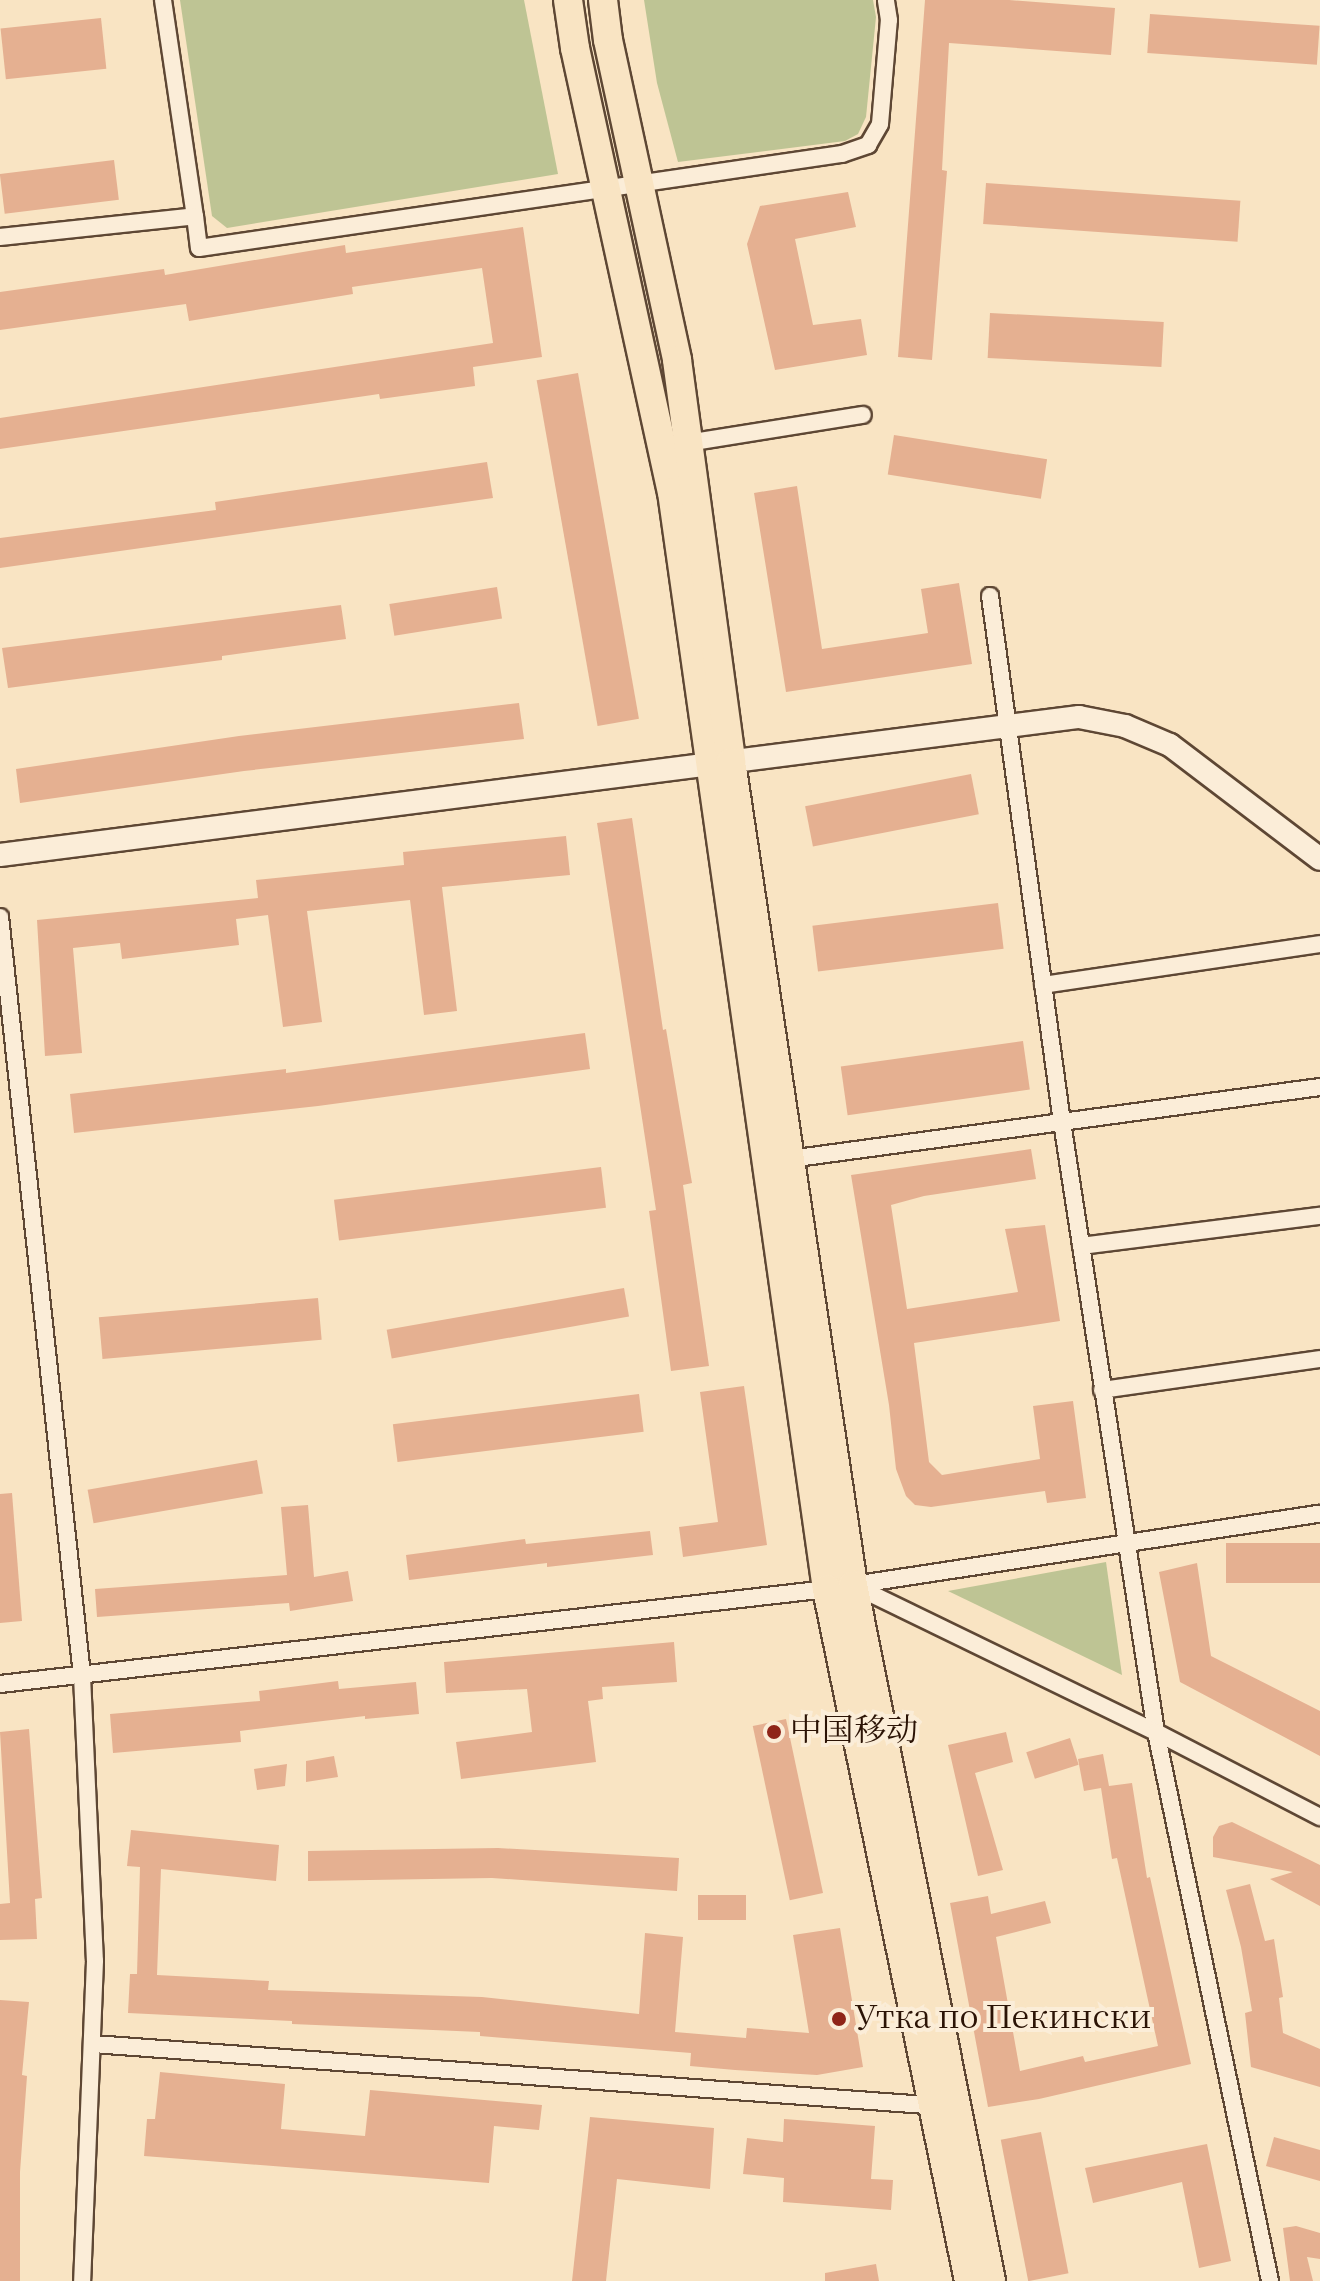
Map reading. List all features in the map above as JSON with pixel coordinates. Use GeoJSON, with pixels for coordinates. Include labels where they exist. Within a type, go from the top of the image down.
{"type":"FeatureCollection","features":[{"type":"Feature","properties":{"kind":"highway"},"geometry":{"type":"LineString","coordinates":[[568,0],[606,186],[676,445],[840,1587],[945,2105],[991,2281]]}},
{"type":"Feature","properties":{"kind":"highway"},"geometry":{"type":"LineString","coordinates":[[603,0],[608,40],[677,360],[676,445]]}},
{"type":"Feature","properties":{"kind":"highway"},"geometry":{"type":"LineString","coordinates":[[945,2105],[969,2281]]}},
{"type":"Feature","properties":{"kind":"street"},"geometry":{"type":"LineString","coordinates":[[163,0],[199,248],[606,186],[842,154],[868,145],[880,124],[889,20],[886,0]]}},
{"type":"Feature","properties":{"kind":"street"},"geometry":{"type":"LineString","coordinates":[[0,237],[195,216]]}},
{"type":"Feature","properties":{"kind":"street"},"geometry":{"type":"LineString","coordinates":[[676,445],[863,415]]}},
{"type":"Feature","properties":{"kind":"street"},"geometry":{"type":"LineString","coordinates":[[990,596],[1062,1122],[1156,1732],[1270,2281]]}},
{"type":"Feature","properties":{"kind":"street"},"geometry":{"type":"LineString","coordinates":[[0,855],[1079,717],[1125,726],[1170,745],[1320,859]]}},
{"type":"Feature","properties":{"kind":"street"},"geometry":{"type":"LineString","coordinates":[[0,917],[82,1676],[95,1961],[82,2281]]}},
{"type":"Feature","properties":{"kind":"street"},"geometry":{"type":"LineString","coordinates":[[1043,985],[1320,944]]}},
{"type":"Feature","properties":{"kind":"street"},"geometry":{"type":"LineString","coordinates":[[778,1160],[1320,1087]]}},
{"type":"Feature","properties":{"kind":"street"},"geometry":{"type":"LineString","coordinates":[[1081,1246],[1320,1216]]}},
{"type":"Feature","properties":{"kind":"street"},"geometry":{"type":"LineString","coordinates":[[1102,1390],[1320,1359]]}},
{"type":"Feature","properties":{"kind":"street"},"geometry":{"type":"LineString","coordinates":[[0,1684],[840,1587],[1320,1514]]}},
{"type":"Feature","properties":{"kind":"street"},"geometry":{"type":"LineString","coordinates":[[840,1587],[1156,1732],[1320,1817]]}},
{"type":"Feature","properties":{"kind":"street"},"geometry":{"type":"LineString","coordinates":[[93,2044],[945,2105]]}},
{"type":"Feature","properties":{"kind":"green space"},"geometry":{"type":"Polygon","coordinates":[[[180,0],[524,0],[558,174],[227,228],[212,216],[180,0]]]}},
{"type":"Feature","properties":{"kind":"green space"},"geometry":{"type":"Polygon","coordinates":[[[644,0],[873,0],[876,17],[866,117],[858,134],[845,141],[678,162],[657,83],[644,0]]]}},
{"type":"Feature","properties":{"kind":"green space"},"geometry":{"type":"Polygon","coordinates":[[[1106,1562],[1122,1675],[948,1591],[1106,1562]]]}},
{"type":"Feature","properties":{"kind":"building"},"geometry":{"type":"Polygon","coordinates":[[[925,0],[1009,0],[1115,8],[1111,55],[949,43],[942,170],[947,171],[932,360],[898,357],[925,0]]]}},
{"type":"Feature","properties":{"kind":"building"},"geometry":{"type":"Polygon","coordinates":[[[1150,14],[1320,26],[1317,65],[1147,53],[1150,14]]]}},
{"type":"Feature","properties":{"kind":"building"},"geometry":{"type":"Polygon","coordinates":[[[101,18],[106,69],[6,79],[1,29],[101,18]]]}},
{"type":"Feature","properties":{"kind":"building"},"geometry":{"type":"Polygon","coordinates":[[[114,160],[119,200],[5,214],[0,174],[114,160]]]}},
{"type":"Feature","properties":{"kind":"building"},"geometry":{"type":"Polygon","coordinates":[[[986,183],[1240,201],[1238,242],[983,224],[986,183]]]}},
{"type":"Feature","properties":{"kind":"building"},"geometry":{"type":"Polygon","coordinates":[[[848,192],[856,227],[795,239],[813,325],[861,319],[867,355],[775,370],[747,244],[760,206],[848,192]]]}},
{"type":"Feature","properties":{"kind":"building"},"geometry":{"type":"Polygon","coordinates":[[[523,227],[542,357],[473,367],[475,386],[380,399],[379,394],[0,449],[0,418],[493,343],[482,268],[352,287],[353,294],[189,321],[186,304],[0,330],[0,292],[164,269],[165,275],[345,245],[346,253],[523,227]]]}},
{"type":"Feature","properties":{"kind":"building"},"geometry":{"type":"Polygon","coordinates":[[[990,313],[1164,322],[1161,367],[988,358],[990,313]]]}},
{"type":"Feature","properties":{"kind":"building"},"geometry":{"type":"Polygon","coordinates":[[[578,373],[639,719],[598,726],[537,380],[578,373]]]}},
{"type":"Feature","properties":{"kind":"building"},"geometry":{"type":"Polygon","coordinates":[[[894,435],[1047,459],[1041,499],[888,475],[894,435]]]}},
{"type":"Feature","properties":{"kind":"building"},"geometry":{"type":"Polygon","coordinates":[[[487,462],[493,498],[0,568],[0,538],[216,510],[215,502],[487,462]]]}},
{"type":"Feature","properties":{"kind":"building"},"geometry":{"type":"Polygon","coordinates":[[[797,486],[822,649],[928,633],[921,589],[959,583],[972,664],[786,692],[754,493],[797,486]]]}},
{"type":"Feature","properties":{"kind":"building"},"geometry":{"type":"Polygon","coordinates":[[[497,587],[502,619],[394,636],[389,604],[497,587]]]}},
{"type":"Feature","properties":{"kind":"building"},"geometry":{"type":"Polygon","coordinates":[[[341,605],[346,639],[222,656],[222,660],[8,688],[2,648],[341,605]]]}},
{"type":"Feature","properties":{"kind":"building"},"geometry":{"type":"Polygon","coordinates":[[[519,703],[524,739],[244,771],[20,803],[16,769],[239,736],[519,703]]]}},
{"type":"Feature","properties":{"kind":"building"},"geometry":{"type":"Polygon","coordinates":[[[971,774],[979,814],[813,846],[805,806],[971,774]]]}},
{"type":"Feature","properties":{"kind":"building"},"geometry":{"type":"Polygon","coordinates":[[[632,818],[663,1030],[666,1029],[692,1183],[683,1185],[709,1366],[671,1371],[649,1211],[656,1210],[597,823],[632,818]]]}},
{"type":"Feature","properties":{"kind":"building"},"geometry":{"type":"Polygon","coordinates":[[[566,836],[570,875],[442,887],[457,1011],[424,1015],[410,900],[307,911],[322,1022],[283,1027],[268,915],[236,919],[239,945],[122,959],[120,943],[73,948],[82,1053],[45,1056],[37,920],[258,898],[256,880],[404,865],[403,852],[566,836]]]}},
{"type":"Feature","properties":{"kind":"building"},"geometry":{"type":"Polygon","coordinates":[[[998,903],[1004,949],[818,971],[812,926],[998,903]]]}},
{"type":"Feature","properties":{"kind":"building"},"geometry":{"type":"Polygon","coordinates":[[[585,1033],[590,1069],[318,1106],[74,1133],[70,1094],[286,1069],[286,1073],[585,1033]]]}},
{"type":"Feature","properties":{"kind":"building"},"geometry":{"type":"Polygon","coordinates":[[[1023,1041],[1030,1090],[848,1115],[841,1067],[1023,1041]]]}},
{"type":"Feature","properties":{"kind":"building"},"geometry":{"type":"Polygon","coordinates":[[[1031,1149],[1036,1179],[924,1196],[891,1205],[907,1309],[1018,1292],[1005,1229],[1045,1225],[1060,1321],[914,1343],[929,1462],[942,1475],[1040,1459],[1033,1406],[1073,1401],[1086,1498],[1047,1503],[1045,1491],[931,1507],[915,1505],[906,1496],[896,1469],[889,1405],[851,1175],[1031,1149]]]}},
{"type":"Feature","properties":{"kind":"building"},"geometry":{"type":"Polygon","coordinates":[[[601,1167],[606,1208],[339,1240],[334,1200],[601,1167]]]}},
{"type":"Feature","properties":{"kind":"building"},"geometry":{"type":"Polygon","coordinates":[[[624,1288],[629,1317],[392,1358],[387,1330],[624,1288]]]}},
{"type":"Feature","properties":{"kind":"building"},"geometry":{"type":"Polygon","coordinates":[[[318,1298],[322,1340],[102,1359],[99,1317],[318,1298]]]}},
{"type":"Feature","properties":{"kind":"building"},"geometry":{"type":"Polygon","coordinates":[[[744,1386],[767,1545],[683,1557],[679,1527],[718,1522],[700,1392],[744,1386]]]}},
{"type":"Feature","properties":{"kind":"building"},"geometry":{"type":"Polygon","coordinates":[[[639,1394],[644,1432],[397,1462],[393,1424],[639,1394]]]}},
{"type":"Feature","properties":{"kind":"building"},"geometry":{"type":"Polygon","coordinates":[[[257,1460],[263,1493],[94,1523],[88,1490],[257,1460]]]}},
{"type":"Feature","properties":{"kind":"building"},"geometry":{"type":"Polygon","coordinates":[[[12,1493],[22,1621],[0,1623],[0,1494],[12,1493]]]}},
{"type":"Feature","properties":{"kind":"building"},"geometry":{"type":"Polygon","coordinates":[[[308,1505],[314,1577],[348,1571],[353,1601],[290,1611],[289,1603],[97,1617],[95,1589],[287,1575],[281,1507],[308,1505]]]}},
{"type":"Feature","properties":{"kind":"building"},"geometry":{"type":"Polygon","coordinates":[[[650,1531],[653,1555],[547,1567],[547,1563],[409,1580],[406,1555],[525,1539],[526,1544],[650,1531]]]}},
{"type":"Feature","properties":{"kind":"building"},"geometry":{"type":"Polygon","coordinates":[[[1226,1543],[1320,1543],[1320,1583],[1226,1583],[1226,1543]]]}},
{"type":"Feature","properties":{"kind":"building"},"geometry":{"type":"Polygon","coordinates":[[[1197,1563],[1211,1656],[1320,1711],[1320,1756],[1180,1682],[1159,1572],[1197,1563]]]}},
{"type":"Feature","properties":{"kind":"building"},"geometry":{"type":"Polygon","coordinates":[[[674,1642],[677,1682],[602,1687],[603,1699],[588,1701],[596,1762],[461,1779],[456,1742],[532,1732],[527,1689],[446,1693],[444,1662],[674,1642]]]}},
{"type":"Feature","properties":{"kind":"building"},"geometry":{"type":"Polygon","coordinates":[[[338,1681],[339,1689],[416,1682],[419,1714],[365,1719],[365,1716],[240,1731],[241,1742],[113,1753],[110,1714],[260,1701],[259,1691],[338,1681]]]}},
{"type":"Feature","properties":{"kind":"building"},"geometry":{"type":"Polygon","coordinates":[[[786,1719],[823,1893],[790,1900],[753,1726],[786,1719]]]}},
{"type":"Feature","properties":{"kind":"building"},"geometry":{"type":"Polygon","coordinates":[[[29,1729],[42,1898],[35,1899],[37,1939],[0,1940],[0,1904],[10,1903],[0,1732],[29,1729]]]}},
{"type":"Feature","properties":{"kind":"building"},"geometry":{"type":"Polygon","coordinates":[[[1006,1732],[1013,1762],[975,1773],[1003,1870],[978,1876],[948,1745],[1006,1732]]]}},
{"type":"Feature","properties":{"kind":"building"},"geometry":{"type":"Polygon","coordinates":[[[1070,1738],[1079,1765],[1035,1779],[1026,1752],[1070,1738]]]}},
{"type":"Feature","properties":{"kind":"building"},"geometry":{"type":"Polygon","coordinates":[[[1103,1754],[1109,1786],[1132,1783],[1147,1878],[1150,1877],[1191,2064],[1039,2099],[988,2107],[950,1903],[988,1896],[991,1914],[1045,1901],[1051,1923],[996,1937],[1020,2071],[1083,2056],[1085,2062],[1158,2046],[1117,1858],[1112,1859],[1101,1788],[1084,1791],[1078,1759],[1103,1754]]]}},
{"type":"Feature","properties":{"kind":"building"},"geometry":{"type":"Polygon","coordinates":[[[334,1756],[338,1777],[306,1782],[306,1761],[334,1756]]]}},
{"type":"Feature","properties":{"kind":"building"},"geometry":{"type":"Polygon","coordinates":[[[287,1764],[285,1786],[257,1790],[254,1769],[287,1764]]]}},
{"type":"Feature","properties":{"kind":"building"},"geometry":{"type":"Polygon","coordinates":[[[1232,1822],[1320,1865],[1320,1906],[1270,1879],[1293,1872],[1213,1857],[1213,1837],[1219,1826],[1232,1822]]]}},
{"type":"Feature","properties":{"kind":"building"},"geometry":{"type":"Polygon","coordinates":[[[131,1830],[279,1845],[276,1881],[161,1869],[157,1975],[269,1981],[268,1990],[482,1997],[639,2014],[645,1933],[683,1937],[675,2032],[746,2038],[747,2028],[809,2033],[793,1935],[840,1928],[863,2067],[817,2075],[735,2070],[690,2066],[691,2053],[480,2036],[480,2032],[128,2013],[130,1974],[137,1974],[140,1867],[127,1866],[131,1830]]]}},
{"type":"Feature","properties":{"kind":"building"},"geometry":{"type":"Polygon","coordinates":[[[498,1848],[679,1858],[677,1891],[492,1878],[308,1881],[308,1851],[498,1848]]]}},
{"type":"Feature","properties":{"kind":"building"},"geometry":{"type":"Polygon","coordinates":[[[1250,1884],[1265,1941],[1274,1939],[1283,1997],[1279,1998],[1283,2033],[1320,2049],[1320,2087],[1251,2067],[1245,2013],[1252,2011],[1241,1947],[1226,1890],[1250,1884]]]}},
{"type":"Feature","properties":{"kind":"building"},"geometry":{"type":"Polygon","coordinates":[[[698,1895],[746,1895],[746,1920],[698,1920],[698,1895]]]}},
{"type":"Feature","properties":{"kind":"building"},"geometry":{"type":"Polygon","coordinates":[[[0,2000],[29,2002],[22,2075],[27,2076],[20,2172],[20,2281],[0,2281],[0,2000]]]}},
{"type":"Feature","properties":{"kind":"building"},"geometry":{"type":"Polygon","coordinates":[[[160,2072],[285,2084],[281,2129],[365,2136],[370,2090],[542,2105],[539,2130],[494,2126],[489,2183],[144,2156],[147,2119],[155,2119],[160,2072]]]}},
{"type":"Feature","properties":{"kind":"building"},"geometry":{"type":"Polygon","coordinates":[[[590,2117],[714,2128],[710,2189],[617,2179],[606,2281],[572,2281],[590,2117]]]}},
{"type":"Feature","properties":{"kind":"building"},"geometry":{"type":"Polygon","coordinates":[[[784,2119],[875,2126],[871,2179],[893,2180],[891,2210],[783,2202],[784,2178],[743,2174],[747,2138],[783,2142],[784,2119]]]}},
{"type":"Feature","properties":{"kind":"building"},"geometry":{"type":"Polygon","coordinates":[[[1041,2132],[1068,2273],[1028,2281],[1001,2140],[1041,2132]]]}},
{"type":"Feature","properties":{"kind":"building"},"geometry":{"type":"Polygon","coordinates":[[[1274,2137],[1320,2150],[1320,2181],[1266,2166],[1274,2137]]]}},
{"type":"Feature","properties":{"kind":"building"},"geometry":{"type":"Polygon","coordinates":[[[1207,2144],[1231,2261],[1199,2268],[1182,2182],[1093,2203],[1085,2168],[1207,2144]]]}},
{"type":"Feature","properties":{"kind":"building"},"geometry":{"type":"Polygon","coordinates":[[[1296,2226],[1320,2233],[1320,2259],[1307,2257],[1313,2281],[1290,2281],[1283,2228],[1296,2226]]]}},
{"type":"Feature","properties":{"kind":"building"},"geometry":{"type":"Polygon","coordinates":[[[876,2264],[879,2281],[825,2281],[825,2273],[876,2264]]]}},
{"type":"Feature","properties":{"kind":"place","name":"中国移动"},"geometry":{"type":"Point","coordinates":[774,1732]}},
{"type":"Feature","properties":{"kind":"place","name":"Утка по Пекински"},"geometry":{"type":"Point","coordinates":[839,2019]}}]}
